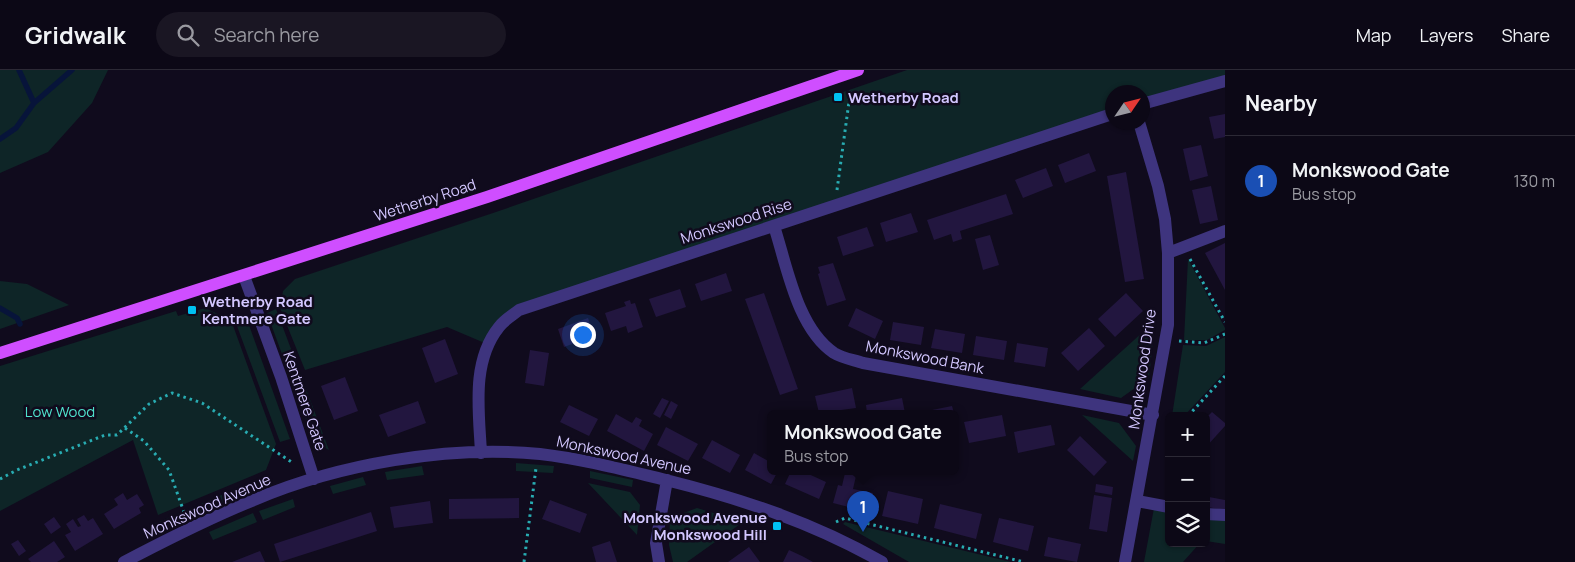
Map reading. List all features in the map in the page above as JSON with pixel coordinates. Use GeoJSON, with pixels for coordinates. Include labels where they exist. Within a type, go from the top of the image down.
{"type":"FeatureCollection","features":[{"type":"Feature","properties":{"kind":"main road","name":"Wetherby Road"},"geometry":{"type":"LineString","coordinates":[[0,353],[487,197],[851,71]]}},
{"type":"Feature","properties":{"kind":"street"},"geometry":{"type":"LineString","coordinates":[[1150,102],[1225,81]]}},
{"type":"Feature","properties":{"kind":"street","name":"Monkswood Rise"},"geometry":{"type":"LineString","coordinates":[[481,453],[480,368],[487,344],[500,325],[519,310],[1105,116]]}},
{"type":"Feature","properties":{"kind":"street","name":"Monkswood Drive"},"geometry":{"type":"LineString","coordinates":[[1125,562],[1168,325],[1168,253],[1158,186],[1141,130]]}},
{"type":"Feature","properties":{"kind":"street","name":"Monkswood Bank"},"geometry":{"type":"LineString","coordinates":[[774,226],[801,311],[814,335],[834,353],[863,363],[1153,415]]}},
{"type":"Feature","properties":{"kind":"street"},"geometry":{"type":"LineString","coordinates":[[1168,253],[1225,231]]}},
{"type":"Feature","properties":{"kind":"street","name":"Kentmere Gate"},"geometry":{"type":"LineString","coordinates":[[244,276],[282,378],[314,480]]}},
{"type":"Feature","properties":{"kind":"street","name":"Monkswood Avenue"},"geometry":{"type":"LineString","coordinates":[[124,562],[256,499],[314,480],[393,461],[431,455],[481,453],[538,454],[577,459],[667,480],[746,502],[821,530],[882,562]]}},
{"type":"Feature","properties":{"kind":"street"},"geometry":{"type":"LineString","coordinates":[[659,562],[656,543],[667,480]]}},
{"type":"Feature","properties":{"kind":"street"},"geometry":{"type":"LineString","coordinates":[[1137,501],[1165,506]]}},
{"type":"Feature","properties":{"kind":"street"},"geometry":{"type":"LineString","coordinates":[[1210,514],[1225,515]]}},
{"type":"Feature","properties":{"kind":"path"},"geometry":{"type":"LineString","coordinates":[[835,206],[851,71]]}},
{"type":"Feature","properties":{"kind":"path"},"geometry":{"type":"LineString","coordinates":[[1184,247],[1225,322]]}},
{"type":"Feature","properties":{"kind":"path"},"geometry":{"type":"LineString","coordinates":[[1166,339],[1204,343],[1225,334]]}},
{"type":"Feature","properties":{"kind":"path"},"geometry":{"type":"LineString","coordinates":[[1192,412],[1225,376]]}},
{"type":"Feature","properties":{"kind":"path"},"geometry":{"type":"LineString","coordinates":[[0,479],[17,470],[105,434],[117,435],[149,404],[172,393],[202,403],[277,450],[314,480]]}},
{"type":"Feature","properties":{"kind":"path"},"geometry":{"type":"LineString","coordinates":[[125,428],[144,441],[169,470],[190,529]]}},
{"type":"Feature","properties":{"kind":"path"},"geometry":{"type":"LineString","coordinates":[[524,562],[538,454]]}},
{"type":"Feature","properties":{"kind":"path"},"geometry":{"type":"LineString","coordinates":[[821,530],[845,518],[1024,562]]}},
{"type":"Feature","properties":{"kind":"green space"},"geometry":{"type":"Polygon","coordinates":[[[0,70],[108,70],[92,103],[48,152],[0,173],[0,70]]]}},
{"type":"Feature","properties":{"kind":"green space"},"geometry":{"type":"Polygon","coordinates":[[[907,70],[1225,70],[1225,81],[1150,102],[1150,85],[1105,85],[1105,116],[519,310],[487,344],[447,327],[305,370],[280,308],[283,291],[295,279],[493,213],[907,70]]]}},
{"type":"Feature","properties":{"kind":"green space"},"geometry":{"type":"Polygon","coordinates":[[[1188,259],[1225,328],[1225,330],[1207,340],[1184,340],[1188,259]]]}},
{"type":"Feature","properties":{"kind":"green space"},"geometry":{"type":"Polygon","coordinates":[[[0,281],[27,284],[69,305],[0,329],[0,281]]]}},
{"type":"Feature","properties":{"kind":"green space","name":"Low Wood"},"geometry":{"type":"Polygon","coordinates":[[[205,308],[231,320],[276,444],[266,470],[158,515],[133,440],[0,511],[0,366],[176,311],[178,316],[205,308]]]}},
{"type":"Feature","properties":{"kind":"green space"},"geometry":{"type":"Polygon","coordinates":[[[276,309],[329,450],[314,442],[267,313],[276,309]]]}},
{"type":"Feature","properties":{"kind":"green space"},"geometry":{"type":"Polygon","coordinates":[[[245,314],[290,439],[280,442],[234,318],[245,314]]]}},
{"type":"Feature","properties":{"kind":"green space"},"geometry":{"type":"Polygon","coordinates":[[[1155,321],[1149,378],[1121,398],[1080,389],[1155,321]]]}},
{"type":"Feature","properties":{"kind":"green space"},"geometry":{"type":"Polygon","coordinates":[[[1225,337],[1225,372],[1188,412],[1173,412],[1183,345],[1206,346],[1225,337]]]}},
{"type":"Feature","properties":{"kind":"green space"},"geometry":{"type":"Polygon","coordinates":[[[1082,415],[1119,423],[1136,446],[1133,461],[1082,415]]]}},
{"type":"Feature","properties":{"kind":"green space"},"geometry":{"type":"Polygon","coordinates":[[[516,463],[554,466],[553,473],[516,471],[516,463]]]}},
{"type":"Feature","properties":{"kind":"green space"},"geometry":{"type":"Polygon","coordinates":[[[422,466],[424,475],[387,480],[385,472],[422,466]]]}},
{"type":"Feature","properties":{"kind":"green space"},"geometry":{"type":"Polygon","coordinates":[[[590,471],[633,480],[632,487],[590,478],[590,471]]]}},
{"type":"Feature","properties":{"kind":"green space"},"geometry":{"type":"Polygon","coordinates":[[[266,476],[269,485],[158,532],[154,524],[266,476]]]}},
{"type":"Feature","properties":{"kind":"green space"},"geometry":{"type":"Polygon","coordinates":[[[363,477],[366,485],[333,494],[330,486],[363,477]]]}},
{"type":"Feature","properties":{"kind":"green space"},"geometry":{"type":"Polygon","coordinates":[[[588,483],[630,492],[640,505],[637,535],[588,483]]]}},
{"type":"Feature","properties":{"kind":"green space"},"geometry":{"type":"Polygon","coordinates":[[[293,499],[295,507],[263,520],[259,511],[293,499]]]}},
{"type":"Feature","properties":{"kind":"green space"},"geometry":{"type":"Polygon","coordinates":[[[697,508],[743,522],[687,562],[673,562],[669,545],[670,518],[697,508]]]}},
{"type":"Feature","properties":{"kind":"green space"},"geometry":{"type":"Polygon","coordinates":[[[1154,508],[1165,510],[1165,547],[1196,547],[1183,562],[1144,562],[1154,508]]]}},
{"type":"Feature","properties":{"kind":"green space"},"geometry":{"type":"Polygon","coordinates":[[[253,513],[257,522],[213,540],[209,532],[253,513]]]}},
{"type":"Feature","properties":{"kind":"green space"},"geometry":{"type":"Polygon","coordinates":[[[1210,518],[1225,520],[1225,544],[1210,542],[1210,518]]]}},
{"type":"Feature","properties":{"kind":"green space"},"geometry":{"type":"Polygon","coordinates":[[[845,522],[1011,562],[909,562],[843,524],[845,522]]]}},
{"type":"Feature","properties":{"kind":"building"},"geometry":{"type":"Polygon","coordinates":[[[1225,114],[1225,137],[1214,139],[1209,117],[1225,114]]]}},
{"type":"Feature","properties":{"kind":"building"},"geometry":{"type":"Polygon","coordinates":[[[1201,145],[1208,176],[1190,181],[1183,149],[1201,145]]]}},
{"type":"Feature","properties":{"kind":"building"},"geometry":{"type":"Polygon","coordinates":[[[1089,153],[1096,171],[1065,183],[1058,165],[1089,153]]]}},
{"type":"Feature","properties":{"kind":"building"},"geometry":{"type":"Polygon","coordinates":[[[1046,168],[1053,186],[1023,198],[1015,180],[1046,168]]]}},
{"type":"Feature","properties":{"kind":"building"},"geometry":{"type":"Polygon","coordinates":[[[1126,172],[1144,279],[1125,282],[1107,176],[1126,172]]]}},
{"type":"Feature","properties":{"kind":"building"},"geometry":{"type":"Polygon","coordinates":[[[1211,186],[1218,220],[1200,224],[1192,190],[1211,186]]]}},
{"type":"Feature","properties":{"kind":"building"},"geometry":{"type":"Polygon","coordinates":[[[1006,194],[1013,214],[960,231],[962,239],[953,242],[951,234],[934,240],[927,220],[1006,194]]]}},
{"type":"Feature","properties":{"kind":"building"},"geometry":{"type":"Polygon","coordinates":[[[911,213],[918,232],[886,242],[880,223],[911,213]]]}},
{"type":"Feature","properties":{"kind":"building"},"geometry":{"type":"Polygon","coordinates":[[[867,227],[874,246],[843,256],[837,237],[867,227]]]}},
{"type":"Feature","properties":{"kind":"building"},"geometry":{"type":"Polygon","coordinates":[[[990,235],[999,265],[983,270],[975,239],[990,235]]]}},
{"type":"Feature","properties":{"kind":"building"},"geometry":{"type":"Polygon","coordinates":[[[1225,243],[1225,290],[1205,253],[1225,243]]]}},
{"type":"Feature","properties":{"kind":"building"},"geometry":{"type":"Polygon","coordinates":[[[833,263],[846,300],[827,306],[818,274],[820,273],[818,267],[833,263]]]}},
{"type":"Feature","properties":{"kind":"building"},"geometry":{"type":"Polygon","coordinates":[[[726,273],[732,291],[701,301],[695,284],[726,273]]]}},
{"type":"Feature","properties":{"kind":"building"},"geometry":{"type":"Polygon","coordinates":[[[680,289],[686,307],[656,317],[649,299],[680,289]]]}},
{"type":"Feature","properties":{"kind":"building"},"geometry":{"type":"Polygon","coordinates":[[[764,293],[798,389],[780,395],[745,299],[764,293]]]}},
{"type":"Feature","properties":{"kind":"building"},"geometry":{"type":"Polygon","coordinates":[[[1126,293],[1143,311],[1115,337],[1098,319],[1126,293]]]}},
{"type":"Feature","properties":{"kind":"building"},"geometry":{"type":"Polygon","coordinates":[[[630,300],[631,304],[635,303],[643,327],[628,333],[626,326],[611,331],[605,313],[626,306],[624,302],[630,300]]]}},
{"type":"Feature","properties":{"kind":"building"},"geometry":{"type":"Polygon","coordinates":[[[856,308],[883,321],[875,339],[848,326],[856,308]]]}},
{"type":"Feature","properties":{"kind":"building"},"geometry":{"type":"Polygon","coordinates":[[[588,318],[594,336],[564,347],[558,329],[588,318]]]}},
{"type":"Feature","properties":{"kind":"building"},"geometry":{"type":"Polygon","coordinates":[[[893,322],[924,327],[921,345],[890,340],[893,322]]]}},
{"type":"Feature","properties":{"kind":"building"},"geometry":{"type":"Polygon","coordinates":[[[1089,328],[1105,346],[1078,371],[1061,353],[1089,328]]]}},
{"type":"Feature","properties":{"kind":"building"},"geometry":{"type":"Polygon","coordinates":[[[935,329],[965,334],[962,353],[931,348],[935,329]]]}},
{"type":"Feature","properties":{"kind":"building"},"geometry":{"type":"Polygon","coordinates":[[[976,336],[1007,341],[1004,360],[973,355],[976,336]]]}},
{"type":"Feature","properties":{"kind":"building"},"geometry":{"type":"Polygon","coordinates":[[[445,339],[458,374],[435,383],[422,348],[445,339]]]}},
{"type":"Feature","properties":{"kind":"building"},"geometry":{"type":"Polygon","coordinates":[[[1017,343],[1048,348],[1045,367],[1014,362],[1017,343]]]}},
{"type":"Feature","properties":{"kind":"building"},"geometry":{"type":"Polygon","coordinates":[[[530,350],[549,353],[544,386],[525,383],[530,350]]]}},
{"type":"Feature","properties":{"kind":"building"},"geometry":{"type":"Polygon","coordinates":[[[345,377],[358,411],[334,420],[321,386],[345,377]]]}},
{"type":"Feature","properties":{"kind":"building"},"geometry":{"type":"Polygon","coordinates":[[[852,388],[856,408],[818,410],[815,396],[852,388]]]}},
{"type":"Feature","properties":{"kind":"building"},"geometry":{"type":"Polygon","coordinates":[[[662,398],[669,401],[660,418],[653,414],[662,398]]]}},
{"type":"Feature","properties":{"kind":"building"},"geometry":{"type":"Polygon","coordinates":[[[902,398],[904,410],[867,410],[866,405],[902,398]]]}},
{"type":"Feature","properties":{"kind":"building"},"geometry":{"type":"Polygon","coordinates":[[[418,401],[426,423],[388,437],[379,415],[418,401]]]}},
{"type":"Feature","properties":{"kind":"building"},"geometry":{"type":"Polygon","coordinates":[[[671,401],[678,405],[671,419],[664,415],[671,401]]]}},
{"type":"Feature","properties":{"kind":"building"},"geometry":{"type":"Polygon","coordinates":[[[569,405],[598,419],[589,436],[560,422],[569,405]]]}},
{"type":"Feature","properties":{"kind":"building"},"geometry":{"type":"Polygon","coordinates":[[[952,406],[953,410],[932,410],[952,406]]]}},
{"type":"Feature","properties":{"kind":"building"},"geometry":{"type":"Polygon","coordinates":[[[1212,412],[1225,423],[1225,426],[1210,443],[1210,414],[1212,412]]]}},
{"type":"Feature","properties":{"kind":"building"},"geometry":{"type":"Polygon","coordinates":[[[616,414],[632,423],[636,417],[642,420],[639,426],[653,434],[644,451],[607,431],[616,414]]]}},
{"type":"Feature","properties":{"kind":"building"},"geometry":{"type":"Polygon","coordinates":[[[1002,415],[1006,436],[969,443],[964,422],[1002,415]]]}},
{"type":"Feature","properties":{"kind":"building"},"geometry":{"type":"Polygon","coordinates":[[[1051,425],[1055,445],[1018,453],[1014,432],[1051,425]]]}},
{"type":"Feature","properties":{"kind":"building"},"geometry":{"type":"Polygon","coordinates":[[[666,427],[698,444],[688,461],[657,445],[666,427]]]}},
{"type":"Feature","properties":{"kind":"building"},"geometry":{"type":"Polygon","coordinates":[[[1080,436],[1107,462],[1094,476],[1067,450],[1080,436]]]}},
{"type":"Feature","properties":{"kind":"building"},"geometry":{"type":"Polygon","coordinates":[[[712,440],[740,455],[730,473],[702,458],[712,440]]]}},
{"type":"Feature","properties":{"kind":"building"},"geometry":{"type":"Polygon","coordinates":[[[754,453],[767,460],[767,475],[776,475],[771,484],[745,470],[754,453]]]}},
{"type":"Feature","properties":{"kind":"building"},"geometry":{"type":"Polygon","coordinates":[[[789,475],[811,475],[826,482],[819,499],[785,484],[789,475]]]}},
{"type":"Feature","properties":{"kind":"building"},"geometry":{"type":"Polygon","coordinates":[[[845,475],[852,475],[856,476],[853,489],[873,493],[868,512],[833,503],[838,485],[842,486],[845,475]]]}},
{"type":"Feature","properties":{"kind":"building"},"geometry":{"type":"Polygon","coordinates":[[[1096,484],[1113,487],[1112,495],[1095,492],[1096,484]]]}},
{"type":"Feature","properties":{"kind":"building"},"geometry":{"type":"Polygon","coordinates":[[[888,491],[923,499],[918,524],[882,516],[888,491]]]}},
{"type":"Feature","properties":{"kind":"building"},"geometry":{"type":"Polygon","coordinates":[[[123,493],[127,500],[137,494],[144,505],[139,508],[141,513],[114,529],[104,514],[118,505],[114,499],[123,493]]]}},
{"type":"Feature","properties":{"kind":"building"},"geometry":{"type":"Polygon","coordinates":[[[1094,495],[1112,498],[1107,532],[1089,529],[1094,495]]]}},
{"type":"Feature","properties":{"kind":"building"},"geometry":{"type":"Polygon","coordinates":[[[1210,497],[1225,500],[1225,510],[1210,508],[1210,497]]]}},
{"type":"Feature","properties":{"kind":"building"},"geometry":{"type":"Polygon","coordinates":[[[519,498],[519,518],[449,519],[449,499],[519,498]]]}},
{"type":"Feature","properties":{"kind":"building"},"geometry":{"type":"Polygon","coordinates":[[[550,500],[587,514],[580,533],[542,519],[550,500]]]}},
{"type":"Feature","properties":{"kind":"building"},"geometry":{"type":"Polygon","coordinates":[[[430,501],[433,523],[394,528],[390,507],[430,501]]]}},
{"type":"Feature","properties":{"kind":"building"},"geometry":{"type":"Polygon","coordinates":[[[940,504],[982,514],[976,539],[934,528],[940,504]]]}},
{"type":"Feature","properties":{"kind":"building"},"geometry":{"type":"Polygon","coordinates":[[[371,512],[377,531],[280,562],[274,544],[371,512]]]}},
{"type":"Feature","properties":{"kind":"building"},"geometry":{"type":"Polygon","coordinates":[[[84,515],[88,521],[93,518],[103,534],[75,551],[65,535],[71,532],[66,524],[73,519],[78,527],[81,526],[77,519],[84,515]]]}},
{"type":"Feature","properties":{"kind":"building"},"geometry":{"type":"Polygon","coordinates":[[[54,517],[61,527],[51,534],[44,524],[54,517]]]}},
{"type":"Feature","properties":{"kind":"building"},"geometry":{"type":"Polygon","coordinates":[[[999,518],[1034,526],[1028,551],[993,542],[999,518]]]}},
{"type":"Feature","properties":{"kind":"building"},"geometry":{"type":"Polygon","coordinates":[[[1048,537],[1081,544],[1077,562],[1044,556],[1048,537]]]}},
{"type":"Feature","properties":{"kind":"building"},"geometry":{"type":"Polygon","coordinates":[[[18,540],[26,551],[19,556],[11,544],[18,540]]]}},
{"type":"Feature","properties":{"kind":"building"},"geometry":{"type":"Polygon","coordinates":[[[54,541],[65,557],[57,562],[31,562],[28,559],[54,541]]]}},
{"type":"Feature","properties":{"kind":"building"},"geometry":{"type":"Polygon","coordinates":[[[610,541],[617,562],[596,562],[592,547],[610,541]]]}},
{"type":"Feature","properties":{"kind":"building"},"geometry":{"type":"Polygon","coordinates":[[[749,547],[760,562],[728,562],[749,547]]]}},
{"type":"Feature","properties":{"kind":"building"},"geometry":{"type":"Polygon","coordinates":[[[789,550],[802,556],[813,562],[783,562],[789,550]]]}},
{"type":"Feature","properties":{"kind":"building"},"geometry":{"type":"Polygon","coordinates":[[[260,551],[265,562],[232,562],[260,551]]]}},
{"type":"Feature","properties":{"kind":"waterway"},"geometry":{"type":"LineString","coordinates":[[19,70],[34,103]]}},
{"type":"Feature","properties":{"kind":"waterway"},"geometry":{"type":"LineString","coordinates":[[0,139],[16,128],[34,103],[72,70]]}},
{"type":"Feature","properties":{"kind":"waterway"},"geometry":{"type":"LineString","coordinates":[[0,308],[17,318],[20,324]]}},
{"type":"Feature","properties":{"kind":"place","name":"Wetherby Road"},"geometry":{"type":"Point","coordinates":[838,97]}},
{"type":"Feature","properties":{"kind":"place","name":"Wetherby Road Kentmere Gate"},"geometry":{"type":"Point","coordinates":[192,310]}},
{"type":"Feature","properties":{"kind":"place","name":"Monkswood Avenue Monkswood Hill"},"geometry":{"type":"Point","coordinates":[777,526]}},
{"type":"Feature","properties":{"kind":"place","name":"Monkswood Gate"},"geometry":{"type":"Point","coordinates":[863,532]}}]}
